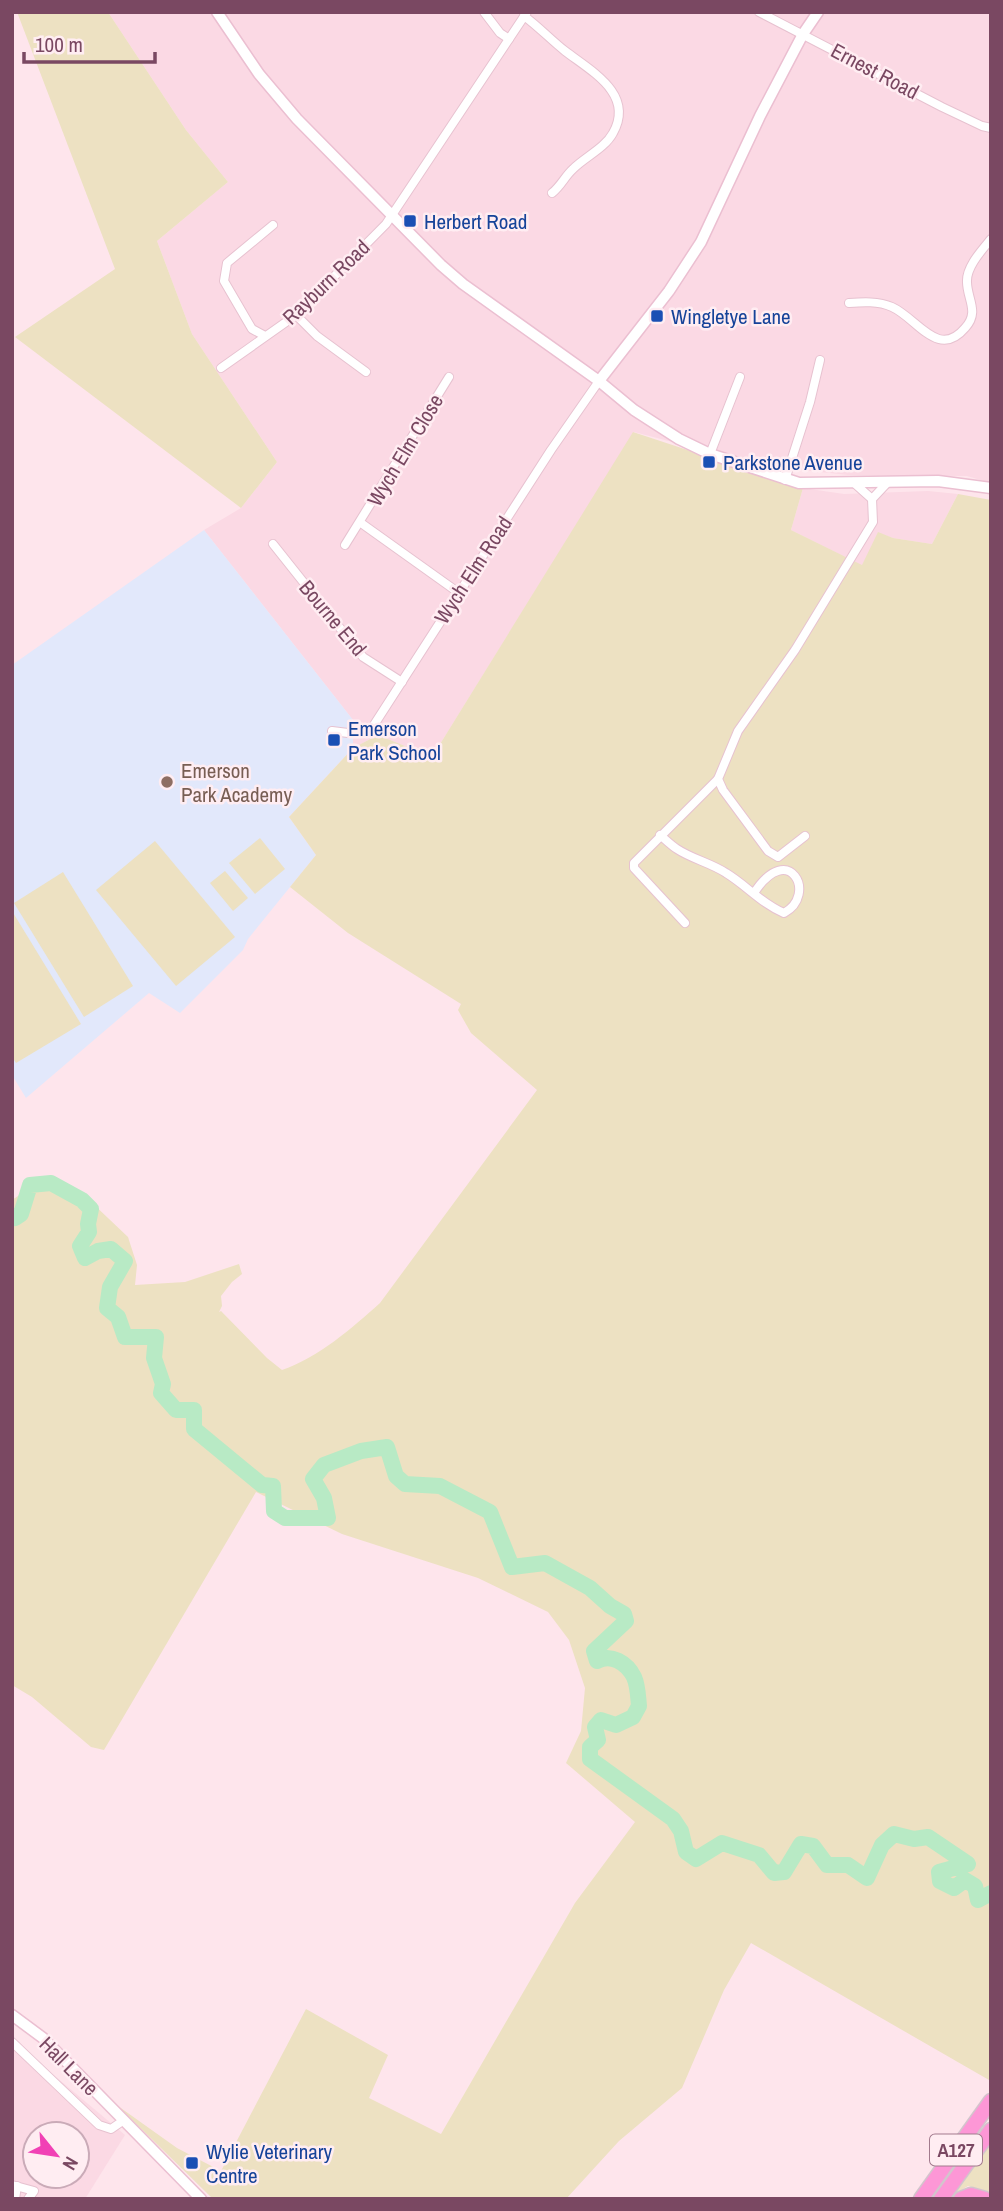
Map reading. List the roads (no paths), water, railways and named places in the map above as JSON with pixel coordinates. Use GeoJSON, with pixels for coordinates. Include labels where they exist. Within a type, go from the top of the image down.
{"type":"FeatureCollection","features":[{"type":"Feature","properties":{"kind":"highway","name":"A127"},"geometry":{"type":"LineString","coordinates":[[921,2199],[991,2101]]}},
{"type":"Feature","properties":{"kind":"highway","name":"A127"},"geometry":{"type":"LineString","coordinates":[[941,2199],[991,2130]]}},
{"type":"Feature","properties":{"kind":"highway"},"geometry":{"type":"LineString","coordinates":[[961,2199],[971,2195],[985,2199]]}},
{"type":"Feature","properties":{"kind":"street"},"geometry":{"type":"LineString","coordinates":[[217,12],[278,97],[315,138],[442,265],[463,284],[599,381],[634,410],[679,439],[710,454],[799,483],[938,481],[991,488]]}},
{"type":"Feature","properties":{"kind":"street"},"geometry":{"type":"LineString","coordinates":[[484,12],[500,33],[509,39]]}},
{"type":"Feature","properties":{"kind":"street","name":"Ernest Road"},"geometry":{"type":"LineString","coordinates":[[759,12],[943,107],[991,128]]}},
{"type":"Feature","properties":{"kind":"street"},"geometry":{"type":"LineString","coordinates":[[599,381],[669,291],[701,242],[755,127],[803,34],[818,12]]}},
{"type":"Feature","properties":{"kind":"street"},"geometry":{"type":"LineString","coordinates":[[391,214],[526,14],[562,49],[605,82],[618,99],[620,109],[618,121],[609,139],[571,170],[552,193]]}},
{"type":"Feature","properties":{"kind":"street","name":"Rayburn Road"},"geometry":{"type":"LineString","coordinates":[[221,368],[296,315],[386,224],[391,214]]}},
{"type":"Feature","properties":{"kind":"street"},"geometry":{"type":"LineString","coordinates":[[265,336],[252,329],[224,281],[227,263],[273,225]]}},
{"type":"Feature","properties":{"kind":"street"},"geometry":{"type":"LineString","coordinates":[[849,303],[869,301],[891,307],[906,315],[930,336],[943,340],[958,336],[969,324],[973,305],[966,281],[970,269],[991,239]]}},
{"type":"Feature","properties":{"kind":"street"},"geometry":{"type":"LineString","coordinates":[[296,315],[317,337],[366,372]]}},
{"type":"Feature","properties":{"kind":"street"},"geometry":{"type":"LineString","coordinates":[[785,480],[820,360]]}},
{"type":"Feature","properties":{"kind":"street","name":"Wych Elm Close"},"geometry":{"type":"LineString","coordinates":[[345,545],[449,377]]}},
{"type":"Feature","properties":{"kind":"street"},"geometry":{"type":"LineString","coordinates":[[710,454],[740,377]]}},
{"type":"Feature","properties":{"kind":"street","name":"Wych Elm Road"},"geometry":{"type":"LineString","coordinates":[[332,731],[348,733],[372,727],[551,450],[599,381]]}},
{"type":"Feature","properties":{"kind":"street"},"geometry":{"type":"LineString","coordinates":[[685,923],[634,868],[634,863],[718,779],[738,731],[795,649],[873,522],[872,499],[853,482]]}},
{"type":"Feature","properties":{"kind":"street"},"geometry":{"type":"LineString","coordinates":[[872,499],[888,482]]}},
{"type":"Feature","properties":{"kind":"street","name":"Wych Elm Close"},"geometry":{"type":"LineString","coordinates":[[360,523],[459,593]]}},
{"type":"Feature","properties":{"kind":"street","name":"Bourne End"},"geometry":{"type":"LineString","coordinates":[[273,544],[363,657],[402,682]]}},
{"type":"Feature","properties":{"kind":"street"},"geometry":{"type":"LineString","coordinates":[[718,779],[723,790],[768,851],[778,857],[805,836]]}},
{"type":"Feature","properties":{"kind":"street"},"geometry":{"type":"LineString","coordinates":[[660,835],[677,849],[723,871],[771,908],[784,913],[794,908],[800,894],[800,884],[792,873],[775,869],[763,879],[754,893]]}},
{"type":"Feature","properties":{"kind":"street","name":"Hall Lane"},"geometry":{"type":"LineString","coordinates":[[12,2015],[43,2038],[201,2199]]}},
{"type":"Feature","properties":{"kind":"street","name":"Hall Lane"},"geometry":{"type":"LineString","coordinates":[[12,2042],[99,2125],[111,2129],[124,2120]]}},
{"type":"Feature","properties":{"kind":"street"},"geometry":{"type":"LineString","coordinates":[[15,2199],[14,2185],[34,2191],[28,2199]]}},
{"type":"Feature","properties":{"kind":"waterway"},"geometry":{"type":"LineString","coordinates":[[12,1216],[15,1218],[21,1214],[30,1185],[51,1183],[82,1200],[91,1209],[89,1232],[80,1246],[85,1258],[98,1251],[111,1249],[125,1261],[110,1287],[107,1308],[118,1317],[125,1337],[156,1337],[154,1358],[163,1384],[161,1393],[176,1410],[194,1410],[194,1429],[262,1485],[273,1486],[274,1511],[285,1518],[328,1518],[324,1498],[313,1479],[324,1465],[361,1451],[387,1447],[396,1476],[405,1484],[440,1486],[490,1512],[512,1567],[545,1563],[590,1588],[610,1606],[624,1614],[626,1621],[594,1651],[597,1661],[613,1659],[631,1672],[636,1684],[639,1706],[633,1717],[616,1725],[601,1720],[595,1727],[598,1740],[590,1747],[590,1759],[673,1819],[681,1831],[686,1852],[696,1859],[722,1843],[759,1855],[774,1873],[784,1872],[801,1844],[813,1846],[827,1865],[848,1865],[867,1878],[882,1845],[894,1834],[914,1839],[928,1837],[968,1864],[939,1872],[940,1881],[954,1888],[965,1880],[975,1886],[978,1900],[991,1893]]}},
{"type":"Feature","properties":{"kind":"place","name":"Herbert Road"},"geometry":{"type":"Point","coordinates":[410,221]}},
{"type":"Feature","properties":{"kind":"place","name":"Wingletye Lane"},"geometry":{"type":"Point","coordinates":[657,316]}},
{"type":"Feature","properties":{"kind":"place","name":"Parkstone Avenue"},"geometry":{"type":"Point","coordinates":[709,462]}},
{"type":"Feature","properties":{"kind":"place","name":"Emerson Park School"},"geometry":{"type":"Point","coordinates":[334,740]}},
{"type":"Feature","properties":{"kind":"place","name":"Emerson Park Academy"},"geometry":{"type":"Point","coordinates":[167,782]}},
{"type":"Feature","properties":{"kind":"place","name":"Wylie Veterinary Centre"},"geometry":{"type":"Point","coordinates":[192,2163]}}]}
